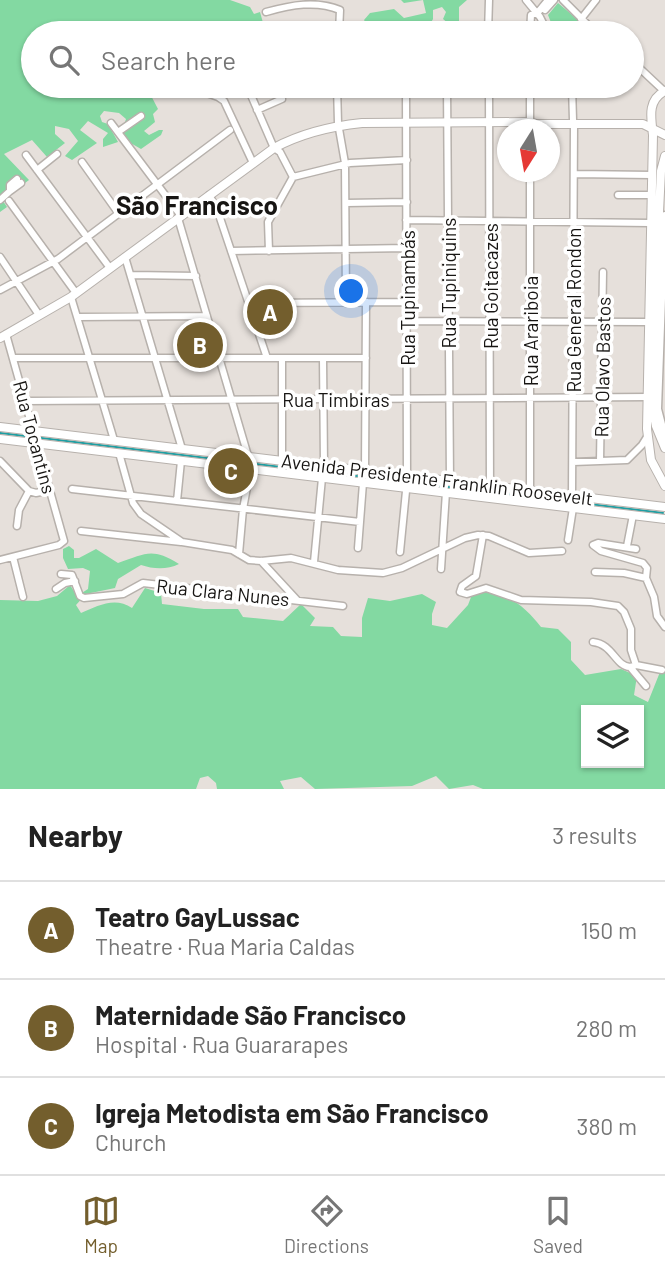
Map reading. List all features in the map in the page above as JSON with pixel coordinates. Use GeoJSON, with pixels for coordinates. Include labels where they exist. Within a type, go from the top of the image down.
{"type":"FeatureCollection","features":[{"type":"Feature","properties":{"kind":"main road"},"geometry":{"type":"LineString","coordinates":[[663,92],[653,102],[651,114],[653,128],[647,437],[650,457],[665,486]]}},
{"type":"Feature","properties":{"kind":"main road"},"geometry":{"type":"LineString","coordinates":[[560,123],[639,119],[651,114]]}},
{"type":"Feature","properties":{"kind":"main road"},"geometry":{"type":"LineString","coordinates":[[573,122],[643,124],[665,135]]}},
{"type":"Feature","properties":{"kind":"main road"},"geometry":{"type":"LineString","coordinates":[[3,336],[74,295],[274,148],[339,127],[407,123],[497,124]]}},
{"type":"Feature","properties":{"kind":"main road"},"geometry":{"type":"LineString","coordinates":[[665,156],[661,171],[659,212],[653,409],[656,426],[665,448]]}},
{"type":"Feature","properties":{"kind":"main road","name":"Avenida Presidente Franklin Roosevelt"},"geometry":{"type":"LineString","coordinates":[[0,427],[34,437],[119,453],[181,461],[282,461],[365,471],[446,492],[530,491],[663,505]]}},
{"type":"Feature","properties":{"kind":"main road","name":"Avenida Presidente Franklin Roosevelt"},"geometry":{"type":"LineString","coordinates":[[0,439],[34,437],[114,440],[182,449],[322,478],[363,483],[450,481],[490,492],[573,508],[665,519]]}},
{"type":"Feature","properties":{"kind":"street"},"geometry":{"type":"LineString","coordinates":[[488,21],[489,0]]}},
{"type":"Feature","properties":{"kind":"street"},"geometry":{"type":"LineString","coordinates":[[526,0],[542,21]]}},
{"type":"Feature","properties":{"kind":"street"},"geometry":{"type":"LineString","coordinates":[[538,14],[548,0]]}},
{"type":"Feature","properties":{"kind":"street"},"geometry":{"type":"LineString","coordinates":[[530,21],[530,18],[554,0]]}},
{"type":"Feature","properties":{"kind":"street"},"geometry":{"type":"LineString","coordinates":[[563,0],[585,21]]}},
{"type":"Feature","properties":{"kind":"street"},"geometry":{"type":"LineString","coordinates":[[580,16],[596,0]]}},
{"type":"Feature","properties":{"kind":"street"},"geometry":{"type":"LineString","coordinates":[[266,12],[297,2],[340,10],[341,21]]}},
{"type":"Feature","properties":{"kind":"street"},"geometry":{"type":"LineString","coordinates":[[580,16],[586,21]]}},
{"type":"Feature","properties":{"kind":"street"},"geometry":{"type":"LineString","coordinates":[[644,75],[663,92]]}},
{"type":"Feature","properties":{"kind":"street"},"geometry":{"type":"LineString","coordinates":[[217,98],[224,101],[253,163]]}},
{"type":"Feature","properties":{"kind":"street"},"geometry":{"type":"LineString","coordinates":[[252,98],[274,148],[280,152],[293,177]]}},
{"type":"Feature","properties":{"kind":"street"},"geometry":{"type":"LineString","coordinates":[[338,98],[345,163],[346,303]]}},
{"type":"Feature","properties":{"kind":"street","name":"Rua Tupinambás"},"geometry":{"type":"LineString","coordinates":[[400,552],[407,482],[406,98]]}},
{"type":"Feature","properties":{"kind":"street","name":"Rua Tupiniquins"},"geometry":{"type":"LineString","coordinates":[[447,98],[450,481]]}},
{"type":"Feature","properties":{"kind":"street","name":"Rua Goitacazes"},"geometry":{"type":"LineString","coordinates":[[489,98],[490,492]]}},
{"type":"Feature","properties":{"kind":"street"},"geometry":{"type":"LineString","coordinates":[[530,98],[530,119]]}},
{"type":"Feature","properties":{"kind":"street","name":"Rua General Rondon"},"geometry":{"type":"LineString","coordinates":[[572,98],[572,496]]}},
{"type":"Feature","properties":{"kind":"street"},"geometry":{"type":"LineString","coordinates":[[257,110],[282,99]]}},
{"type":"Feature","properties":{"kind":"street"},"geometry":{"type":"LineString","coordinates":[[118,132],[141,116]]}},
{"type":"Feature","properties":{"kind":"street"},"geometry":{"type":"LineString","coordinates":[[111,123],[179,217],[249,463],[239,554]]}},
{"type":"Feature","properties":{"kind":"street"},"geometry":{"type":"LineString","coordinates":[[0,290],[54,262],[230,130]]}},
{"type":"Feature","properties":{"kind":"street"},"geometry":{"type":"LineString","coordinates":[[37,170],[57,154]]}},
{"type":"Feature","properties":{"kind":"street"},"geometry":{"type":"LineString","coordinates":[[26,155],[110,268]]}},
{"type":"Feature","properties":{"kind":"street"},"geometry":{"type":"LineString","coordinates":[[269,251],[268,222],[293,177],[345,163],[407,160]]}},
{"type":"Feature","properties":{"kind":"street"},"geometry":{"type":"LineString","coordinates":[[82,162],[119,214]]}},
{"type":"Feature","properties":{"kind":"street"},"geometry":{"type":"LineString","coordinates":[[573,174],[652,175]]}},
{"type":"Feature","properties":{"kind":"street"},"geometry":{"type":"LineString","coordinates":[[0,200],[19,181]]}},
{"type":"Feature","properties":{"kind":"street","name":"Rua Arariboia"},"geometry":{"type":"LineString","coordinates":[[530,182],[530,491]]}},
{"type":"Feature","properties":{"kind":"street"},"geometry":{"type":"LineString","coordinates":[[209,195],[217,209],[267,358]]}},
{"type":"Feature","properties":{"kind":"street"},"geometry":{"type":"LineString","coordinates":[[618,195],[652,195]]}},
{"type":"Feature","properties":{"kind":"street"},"geometry":{"type":"LineString","coordinates":[[9,201],[54,262],[74,295],[114,440]]}},
{"type":"Feature","properties":{"kind":"street"},"geometry":{"type":"LineString","coordinates":[[346,203],[407,202]]}},
{"type":"Feature","properties":{"kind":"street"},"geometry":{"type":"LineString","coordinates":[[665,215],[659,409],[665,436]]}},
{"type":"Feature","properties":{"kind":"street"},"geometry":{"type":"LineString","coordinates":[[407,220],[650,223]]}},
{"type":"Feature","properties":{"kind":"street"},"geometry":{"type":"LineString","coordinates":[[231,251],[407,248]]}},
{"type":"Feature","properties":{"kind":"street"},"geometry":{"type":"LineString","coordinates":[[0,257],[40,315]]}},
{"type":"Feature","properties":{"kind":"street"},"geometry":{"type":"LineString","coordinates":[[125,257],[182,449]]}},
{"type":"Feature","properties":{"kind":"street","name":"Rua Olavo Bastos"},"geometry":{"type":"LineString","coordinates":[[600,461],[603,272]]}},
{"type":"Feature","properties":{"kind":"street"},"geometry":{"type":"LineString","coordinates":[[132,275],[195,276]]}},
{"type":"Feature","properties":{"kind":"street"},"geometry":{"type":"LineString","coordinates":[[365,471],[366,302]]}},
{"type":"Feature","properties":{"kind":"street"},"geometry":{"type":"LineString","coordinates":[[249,303],[407,302]]}},
{"type":"Feature","properties":{"kind":"street"},"geometry":{"type":"LineString","coordinates":[[78,317],[207,316]]}},
{"type":"Feature","properties":{"kind":"street"},"geometry":{"type":"LineString","coordinates":[[407,321],[648,322]]}},
{"type":"Feature","properties":{"kind":"street","name":"Rua Tocantins"},"geometry":{"type":"LineString","coordinates":[[3,336],[14,358],[64,541],[59,545],[13,557]]}},
{"type":"Feature","properties":{"kind":"street"},"geometry":{"type":"LineString","coordinates":[[14,358],[366,358]]}},
{"type":"Feature","properties":{"kind":"street"},"geometry":{"type":"LineString","coordinates":[[282,358],[282,461]]}},
{"type":"Feature","properties":{"kind":"street"},"geometry":{"type":"LineString","coordinates":[[323,358],[324,466]]}},
{"type":"Feature","properties":{"kind":"street","name":"Rua Timbiras"},"geometry":{"type":"LineString","coordinates":[[25,401],[648,397]]}},
{"type":"Feature","properties":{"kind":"street"},"geometry":{"type":"LineString","coordinates":[[572,462],[628,460],[647,437]]}},
{"type":"Feature","properties":{"kind":"street"},"geometry":{"type":"LineString","coordinates":[[119,453],[136,509],[183,542]]}},
{"type":"Feature","properties":{"kind":"street"},"geometry":{"type":"LineString","coordinates":[[633,456],[641,453],[650,457]]}},
{"type":"Feature","properties":{"kind":"street"},"geometry":{"type":"LineString","coordinates":[[0,461],[29,491],[50,491]]}},
{"type":"Feature","properties":{"kind":"street"},"geometry":{"type":"LineString","coordinates":[[177,501],[181,461]]}},
{"type":"Feature","properties":{"kind":"street"},"geometry":{"type":"LineString","coordinates":[[314,562],[322,478]]}},
{"type":"Feature","properties":{"kind":"street"},"geometry":{"type":"LineString","coordinates":[[358,548],[363,483]]}},
{"type":"Feature","properties":{"kind":"street"},"geometry":{"type":"LineString","coordinates":[[72,489],[360,522]]}},
{"type":"Feature","properties":{"kind":"street"},"geometry":{"type":"LineString","coordinates":[[17,526],[19,510],[29,491]]}},
{"type":"Feature","properties":{"kind":"street"},"geometry":{"type":"LineString","coordinates":[[441,569],[446,492]]}},
{"type":"Feature","properties":{"kind":"street"},"geometry":{"type":"LineString","coordinates":[[568,540],[573,508]]}},
{"type":"Feature","properties":{"kind":"street"},"geometry":{"type":"LineString","coordinates":[[627,547],[633,515]]}},
{"type":"Feature","properties":{"kind":"street"},"geometry":{"type":"LineString","coordinates":[[81,531],[222,548],[249,560],[291,558],[349,572],[383,573],[402,568],[471,536],[483,534],[529,553],[560,552]]}},
{"type":"Feature","properties":{"kind":"street"},"geometry":{"type":"LineString","coordinates":[[483,534],[476,576],[462,586],[460,592],[467,594],[486,587],[521,600],[591,602],[618,606],[624,612],[631,629],[633,666],[646,686]]}},
{"type":"Feature","properties":{"kind":"street"},"geometry":{"type":"LineString","coordinates":[[636,549],[593,544],[593,547],[600,551],[643,563],[657,616],[665,627]]}},
{"type":"Feature","properties":{"kind":"street"},"geometry":{"type":"LineString","coordinates":[[0,560],[13,557],[23,597]]}},
{"type":"Feature","properties":{"kind":"street"},"geometry":{"type":"LineString","coordinates":[[261,561],[297,600]]}},
{"type":"Feature","properties":{"kind":"street"},"geometry":{"type":"LineString","coordinates":[[595,572],[624,573],[646,578]]}},
{"type":"Feature","properties":{"kind":"street","name":"Rua Clara Nunes"},"geometry":{"type":"LineString","coordinates":[[61,574],[71,574],[80,596],[85,598],[123,594],[143,583],[342,606]]}},
{"type":"Feature","properties":{"kind":"street"},"geometry":{"type":"LineString","coordinates":[[56,589],[75,581]]}},
{"type":"Feature","properties":{"kind":"street"},"geometry":{"type":"LineString","coordinates":[[593,642],[607,646],[623,665],[662,670]]}},
{"type":"Feature","properties":{"kind":"green space"},"geometry":{"type":"Polygon","coordinates":[[[0,0],[230,0],[250,7],[254,14],[260,12],[262,21],[21,21],[21,98],[152,98],[158,109],[153,114],[155,122],[144,131],[149,135],[163,130],[161,135],[141,149],[127,141],[122,131],[126,119],[119,113],[104,111],[100,116],[102,122],[108,124],[118,142],[103,147],[103,139],[108,133],[88,121],[80,130],[97,143],[72,160],[65,156],[78,141],[69,129],[55,126],[55,134],[65,143],[47,157],[32,140],[4,154],[29,180],[1,198],[7,207],[0,212],[0,0]]]}},
{"type":"Feature","properties":{"kind":"green space"},"geometry":{"type":"Polygon","coordinates":[[[401,0],[423,0],[404,3],[401,0]]]}},
{"type":"Feature","properties":{"kind":"green space"},"geometry":{"type":"Polygon","coordinates":[[[423,0],[467,0],[459,7],[459,21],[445,21],[443,19],[446,12],[442,7],[433,10],[432,21],[364,20],[370,13],[394,9],[404,18],[426,13],[423,0]]]}},
{"type":"Feature","properties":{"kind":"green space"},"geometry":{"type":"Polygon","coordinates":[[[558,3],[579,21],[550,21],[548,15],[558,3]]]}},
{"type":"Feature","properties":{"kind":"green space"},"geometry":{"type":"Polygon","coordinates":[[[69,546],[74,550],[74,558],[96,549],[118,563],[142,555],[155,554],[179,564],[160,568],[141,565],[118,579],[115,588],[86,594],[76,605],[81,613],[113,602],[132,608],[145,588],[161,593],[162,604],[204,609],[238,609],[243,617],[283,621],[301,604],[315,618],[310,626],[333,627],[341,636],[362,637],[362,618],[368,598],[390,601],[422,594],[436,602],[432,625],[447,628],[468,605],[473,592],[484,591],[503,596],[520,605],[541,627],[558,629],[571,642],[571,660],[585,675],[621,669],[637,676],[634,695],[648,702],[660,672],[665,671],[665,789],[483,789],[473,785],[449,789],[436,776],[412,786],[315,789],[301,777],[280,781],[284,789],[217,789],[216,783],[208,776],[200,778],[196,789],[0,789],[0,600],[38,601],[57,596],[70,585],[77,596],[88,589],[90,571],[83,568],[68,569],[63,558],[63,549],[69,546]]]}},
{"type":"Feature","properties":{"kind":"waterway"},"geometry":{"type":"LineString","coordinates":[[0,433],[663,513]]}},
{"type":"Feature","properties":{"kind":"place","name":"Teatro GayLussac"},"geometry":{"type":"Point","coordinates":[270,312]}},
{"type":"Feature","properties":{"kind":"place","name":"Maternidade São Francisco"},"geometry":{"type":"Point","coordinates":[200,345]}},
{"type":"Feature","properties":{"kind":"place","name":"Igreja Metodista em São Francisco"},"geometry":{"type":"Point","coordinates":[231,471]}},
{"type":"Feature","properties":{"kind":"district","name":"São Francisco"},"geometry":{"type":"Point","coordinates":[197,204]}}]}
